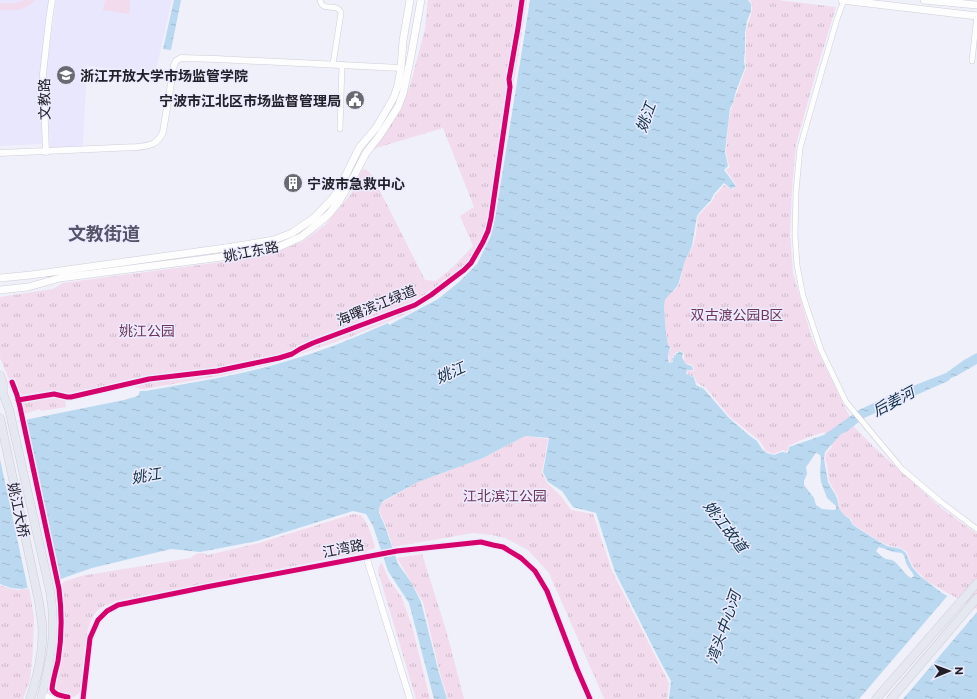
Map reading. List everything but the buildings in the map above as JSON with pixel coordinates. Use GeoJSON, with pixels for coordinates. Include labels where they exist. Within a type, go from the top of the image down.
{"type":"FeatureCollection","features":[{"type":"Feature","properties":{"kind":"main road","name":"姚江东路"},"geometry":{"type":"LineString","coordinates":[[0,278],[39,274],[232,247],[274,240],[292,233],[314,218],[333,198],[359,148],[376,128],[392,102],[398,85],[401,68],[403,41],[410,0]]}},
{"type":"Feature","properties":{"kind":"main road","name":"姚江东路"},"geometry":{"type":"LineString","coordinates":[[0,290],[28,287],[60,278],[274,250],[302,237],[329,214],[340,200],[366,153],[380,135],[398,107],[403,94],[421,0]]}},
{"type":"Feature","properties":{"kind":"main road"},"geometry":{"type":"LineString","coordinates":[[843,0],[977,16]]}},
{"type":"Feature","properties":{"kind":"main road"},"geometry":{"type":"LineString","coordinates":[[924,0],[954,1],[977,4]]}},
{"type":"Feature","properties":{"kind":"main road"},"geometry":{"type":"LineString","coordinates":[[0,375],[3,383],[4,395]]}},
{"type":"Feature","properties":{"kind":"main road"},"geometry":{"type":"LineString","coordinates":[[0,386],[4,395]]}},
{"type":"Feature","properties":{"kind":"main road","name":"姚江大桥"},"geometry":{"type":"LineString","coordinates":[[4,395],[9,409],[50,591],[52,607],[52,639],[48,667],[41,697]]}},
{"type":"Feature","properties":{"kind":"main road","name":"姚江大桥"},"geometry":{"type":"LineString","coordinates":[[0,418],[39,602],[42,624],[40,660],[30,699]]}},
{"type":"Feature","properties":{"kind":"main road"},"geometry":{"type":"LineString","coordinates":[[876,699],[977,583]]}},
{"type":"Feature","properties":{"kind":"main road"},"geometry":{"type":"LineString","coordinates":[[891,699],[977,598]]}},
{"type":"Feature","properties":{"kind":"street","name":"文教路"},"geometry":{"type":"LineString","coordinates":[[46,152],[43,74],[52,0]]}},
{"type":"Feature","properties":{"kind":"street"},"geometry":{"type":"LineString","coordinates":[[320,0],[323,7],[338,8],[341,13],[333,64]]}},
{"type":"Feature","properties":{"kind":"street"},"geometry":{"type":"LineString","coordinates":[[843,0],[800,148],[796,192],[795,235],[797,265],[803,296],[821,350],[846,402],[903,470],[941,502],[977,529]]}},
{"type":"Feature","properties":{"kind":"street"},"geometry":{"type":"LineString","coordinates":[[972,60],[977,16]]}},
{"type":"Feature","properties":{"kind":"street"},"geometry":{"type":"LineString","coordinates":[[0,153],[137,147],[154,144],[163,132],[174,65],[176,61],[181,58],[342,64],[401,68]]}},
{"type":"Feature","properties":{"kind":"street"},"geometry":{"type":"LineString","coordinates":[[340,129],[342,64]]}},
{"type":"Feature","properties":{"kind":"street","name":"江湾路"},"geometry":{"type":"LineString","coordinates":[[83,699],[90,638],[98,620],[107,611],[118,605],[366,556],[397,551],[481,542],[503,547],[521,558],[536,571],[547,591],[577,670],[590,699]]}},
{"type":"Feature","properties":{"kind":"street"},"geometry":{"type":"LineString","coordinates":[[366,556],[410,699]]}},
{"type":"Feature","properties":{"kind":"street"},"geometry":{"type":"LineString","coordinates":[[41,697],[55,699]]}},
{"type":"Feature","properties":{"kind":"shaded area"},"geometry":{"type":"Polygon","coordinates":[[[0,0],[50,0],[42,73],[42,144],[0,146],[0,0]]]}},
{"type":"Feature","properties":{"kind":"shaded area","name":"浙江开放大学市场监管学院"},"geometry":{"type":"Polygon","coordinates":[[[56,0],[172,0],[155,74],[87,66],[83,146],[50,149],[46,75],[56,0]]]}},
{"type":"Feature","properties":{"kind":"green space"},"geometry":{"type":"Polygon","coordinates":[[[24,0],[35,0],[27,7],[15,10],[0,10],[0,3],[7,4],[24,0]]]}},
{"type":"Feature","properties":{"kind":"green space"},"geometry":{"type":"Polygon","coordinates":[[[105,0],[130,0],[129,14],[103,10],[105,0]]]}},
{"type":"Feature","properties":{"kind":"green space","name":"姚江公园"},"geometry":{"type":"Polygon","coordinates":[[[428,0],[527,0],[491,228],[485,242],[466,272],[437,296],[410,312],[350,337],[271,364],[220,376],[143,389],[132,385],[65,400],[66,407],[41,411],[40,409],[20,415],[8,377],[0,358],[0,297],[53,289],[63,283],[259,257],[277,252],[304,241],[325,225],[351,194],[362,170],[365,169],[369,172],[376,183],[425,280],[436,281],[454,266],[473,246],[460,216],[474,207],[443,128],[376,148],[372,151],[370,150],[377,144],[399,112],[410,86],[425,29],[428,0]]]}},
{"type":"Feature","properties":{"kind":"green space","name":"双古渡公园B区"},"geometry":{"type":"Polygon","coordinates":[[[750,0],[777,0],[836,7],[796,145],[790,233],[793,273],[812,339],[855,428],[940,507],[977,534],[977,610],[927,581],[913,567],[907,552],[901,548],[879,541],[853,524],[848,516],[845,516],[839,509],[838,497],[829,481],[825,459],[826,453],[832,447],[824,432],[788,446],[787,452],[783,450],[773,454],[766,451],[760,441],[730,417],[706,388],[697,383],[695,377],[687,374],[688,370],[694,371],[693,365],[685,363],[684,353],[679,350],[674,354],[672,362],[670,362],[669,354],[671,347],[668,345],[666,332],[665,301],[679,285],[685,261],[693,246],[698,216],[724,185],[732,190],[737,186],[726,170],[730,167],[726,152],[731,109],[746,68],[746,33],[752,12],[752,4],[750,0]]]}},
{"type":"Feature","properties":{"kind":"green space","name":"江北滨江公园"},"geometry":{"type":"Polygon","coordinates":[[[525,436],[548,439],[542,472],[547,483],[561,496],[571,510],[593,514],[612,571],[669,683],[667,699],[605,699],[549,573],[528,550],[505,538],[473,533],[393,547],[380,513],[379,508],[383,502],[418,482],[483,458],[525,436]]]}},
{"type":"Feature","properties":{"kind":"green space"},"geometry":{"type":"Polygon","coordinates":[[[353,514],[361,515],[364,519],[370,531],[375,548],[365,552],[116,601],[101,608],[92,618],[86,638],[80,692],[74,697],[59,694],[54,689],[62,633],[61,587],[63,582],[81,576],[191,558],[199,553],[208,555],[259,543],[353,514]]]}},
{"type":"Feature","properties":{"kind":"green space"},"geometry":{"type":"Polygon","coordinates":[[[422,554],[446,630],[464,699],[448,699],[440,673],[423,602],[397,558],[422,554]]]}},
{"type":"Feature","properties":{"kind":"green space"},"geometry":{"type":"Polygon","coordinates":[[[382,563],[389,580],[401,596],[412,626],[430,699],[416,699],[378,571],[379,566],[382,563]]]}},
{"type":"Feature","properties":{"kind":"green space"},"geometry":{"type":"Polygon","coordinates":[[[0,585],[18,590],[29,588],[34,617],[33,649],[30,680],[23,699],[0,699],[0,585]]]}},
{"type":"Feature","properties":{"kind":"water"},"geometry":{"type":"Polygon","coordinates":[[[174,0],[181,0],[171,50],[163,49],[174,0]]]}},
{"type":"Feature","properties":{"kind":"water"},"geometry":{"type":"Polygon","coordinates":[[[530,0],[748,0],[751,4],[751,11],[747,21],[745,33],[745,68],[730,108],[725,152],[728,166],[724,170],[736,186],[731,189],[724,183],[697,216],[692,246],[685,261],[678,285],[665,300],[664,307],[666,333],[668,345],[670,347],[668,361],[669,363],[673,362],[672,358],[674,358],[674,355],[676,355],[679,351],[683,353],[682,357],[685,363],[692,366],[693,370],[687,370],[686,374],[694,377],[696,385],[704,389],[729,418],[757,441],[762,449],[767,453],[774,455],[782,452],[788,453],[789,447],[824,435],[859,410],[895,393],[946,373],[977,353],[977,364],[948,381],[864,418],[846,432],[841,434],[825,452],[824,459],[828,482],[837,498],[839,509],[849,518],[853,525],[887,546],[901,549],[906,553],[912,567],[920,576],[942,593],[977,612],[977,699],[669,699],[671,681],[615,572],[596,513],[573,507],[562,491],[548,482],[543,472],[549,438],[525,436],[483,458],[418,482],[383,501],[379,508],[379,513],[398,564],[411,582],[421,602],[447,699],[434,699],[409,603],[388,571],[373,526],[366,514],[353,511],[257,541],[200,552],[171,549],[92,568],[52,582],[22,589],[11,588],[0,584],[0,425],[124,400],[138,396],[140,391],[203,381],[260,369],[320,351],[388,323],[389,325],[438,299],[459,282],[477,264],[491,236],[530,0]],[[816,453],[806,467],[807,474],[804,485],[814,498],[816,505],[822,509],[834,510],[836,509],[836,506],[827,498],[821,482],[821,458],[820,455],[816,453]],[[879,547],[876,551],[880,555],[886,559],[894,561],[906,575],[911,578],[914,576],[902,553],[879,547]]]}},
{"type":"Feature","properties":{"kind":"pier"},"geometry":{"type":"Polygon","coordinates":[[[25,420],[59,582],[28,589],[0,459],[0,425],[25,420]]]}},
{"type":"Feature","properties":{"kind":"pier"},"geometry":{"type":"Polygon","coordinates":[[[949,594],[977,609],[977,612],[903,699],[859,699],[949,594]]]}},
{"type":"Feature","properties":{"kind":"cycle path","name":"海曙滨江绿道"},"geometry":{"type":"LineString","coordinates":[[18,400],[54,394],[71,397],[149,379],[217,371],[279,358],[292,354],[313,343],[415,305],[464,270],[471,263],[483,242],[488,231],[491,218],[510,87],[509,79],[522,0]]}},
{"type":"Feature","properties":{"kind":"cycle path"},"geometry":{"type":"LineString","coordinates":[[12,382],[20,407],[59,589],[61,634],[58,661],[52,689],[56,694],[68,697]]}},
{"type":"Feature","properties":{"kind":"cycle path"},"geometry":{"type":"LineString","coordinates":[[83,699],[90,638],[98,620],[107,611],[118,605],[397,551],[481,542],[503,547],[521,558],[535,571],[547,591],[590,699]]}},
{"type":"Feature","properties":{"kind":"place","name":"浙江开放大学市场监管学院"},"geometry":{"type":"Point","coordinates":[66,75]}},
{"type":"Feature","properties":{"kind":"place","name":"宁波市江北区市场监督管理局"},"geometry":{"type":"Point","coordinates":[355,100]}},
{"type":"Feature","properties":{"kind":"place","name":"宁波市急救中心"},"geometry":{"type":"Point","coordinates":[293,183]}},
{"type":"Feature","properties":{"kind":"district","name":"文教街道"},"geometry":{"type":"Point","coordinates":[104,233]}},
{"type":"Feature","properties":{"kind":"water label","name":"姚江"},"geometry":{"type":"Point","coordinates":[645,117]}},
{"type":"Feature","properties":{"kind":"water label","name":"姚江"},"geometry":{"type":"Point","coordinates":[450,372]}},
{"type":"Feature","properties":{"kind":"water label","name":"后姜河"},"geometry":{"type":"Point","coordinates":[893,401]}},
{"type":"Feature","properties":{"kind":"water label","name":"姚江"},"geometry":{"type":"Point","coordinates":[146,475]}},
{"type":"Feature","properties":{"kind":"water label","name":"姚江故道"},"geometry":{"type":"Point","coordinates":[726,526]}},
{"type":"Feature","properties":{"kind":"water label","name":"湾头中心河"},"geometry":{"type":"Point","coordinates":[723,627]}}]}
